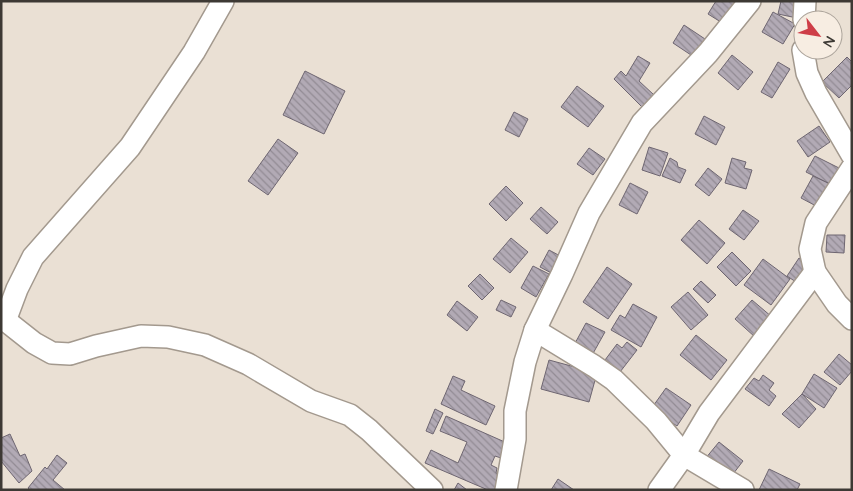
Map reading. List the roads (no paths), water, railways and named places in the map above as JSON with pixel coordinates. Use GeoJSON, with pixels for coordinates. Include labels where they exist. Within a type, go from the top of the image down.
{"type":"FeatureCollection","features":[{"type":"Feature","properties":{"kind":"street"},"geometry":{"type":"LineString","coordinates":[[223,1],[194,52],[130,147],[32,257],[3,319],[34,343],[52,352],[70,354],[141,336],[168,337],[205,345],[248,364],[311,401],[350,415],[369,430],[432,490]]}},
{"type":"Feature","properties":{"kind":"street"},"geometry":{"type":"LineString","coordinates":[[506,490],[515,439],[515,411],[525,362],[535,330],[589,213],[642,123],[708,53],[750,1]]}},
{"type":"Feature","properties":{"kind":"street"},"geometry":{"type":"LineString","coordinates":[[805,60],[807,72],[816,93],[852,155]]}},
{"type":"Feature","properties":{"kind":"street"},"geometry":{"type":"LineString","coordinates":[[852,168],[816,223],[810,249],[815,272],[837,304],[852,319]]}},
{"type":"Feature","properties":{"kind":"street"},"geometry":{"type":"LineString","coordinates":[[659,490],[684,456],[709,414],[815,272]]}},
{"type":"Feature","properties":{"kind":"street"},"geometry":{"type":"LineString","coordinates":[[535,330],[614,380],[656,421],[684,456],[743,490]]}}]}
